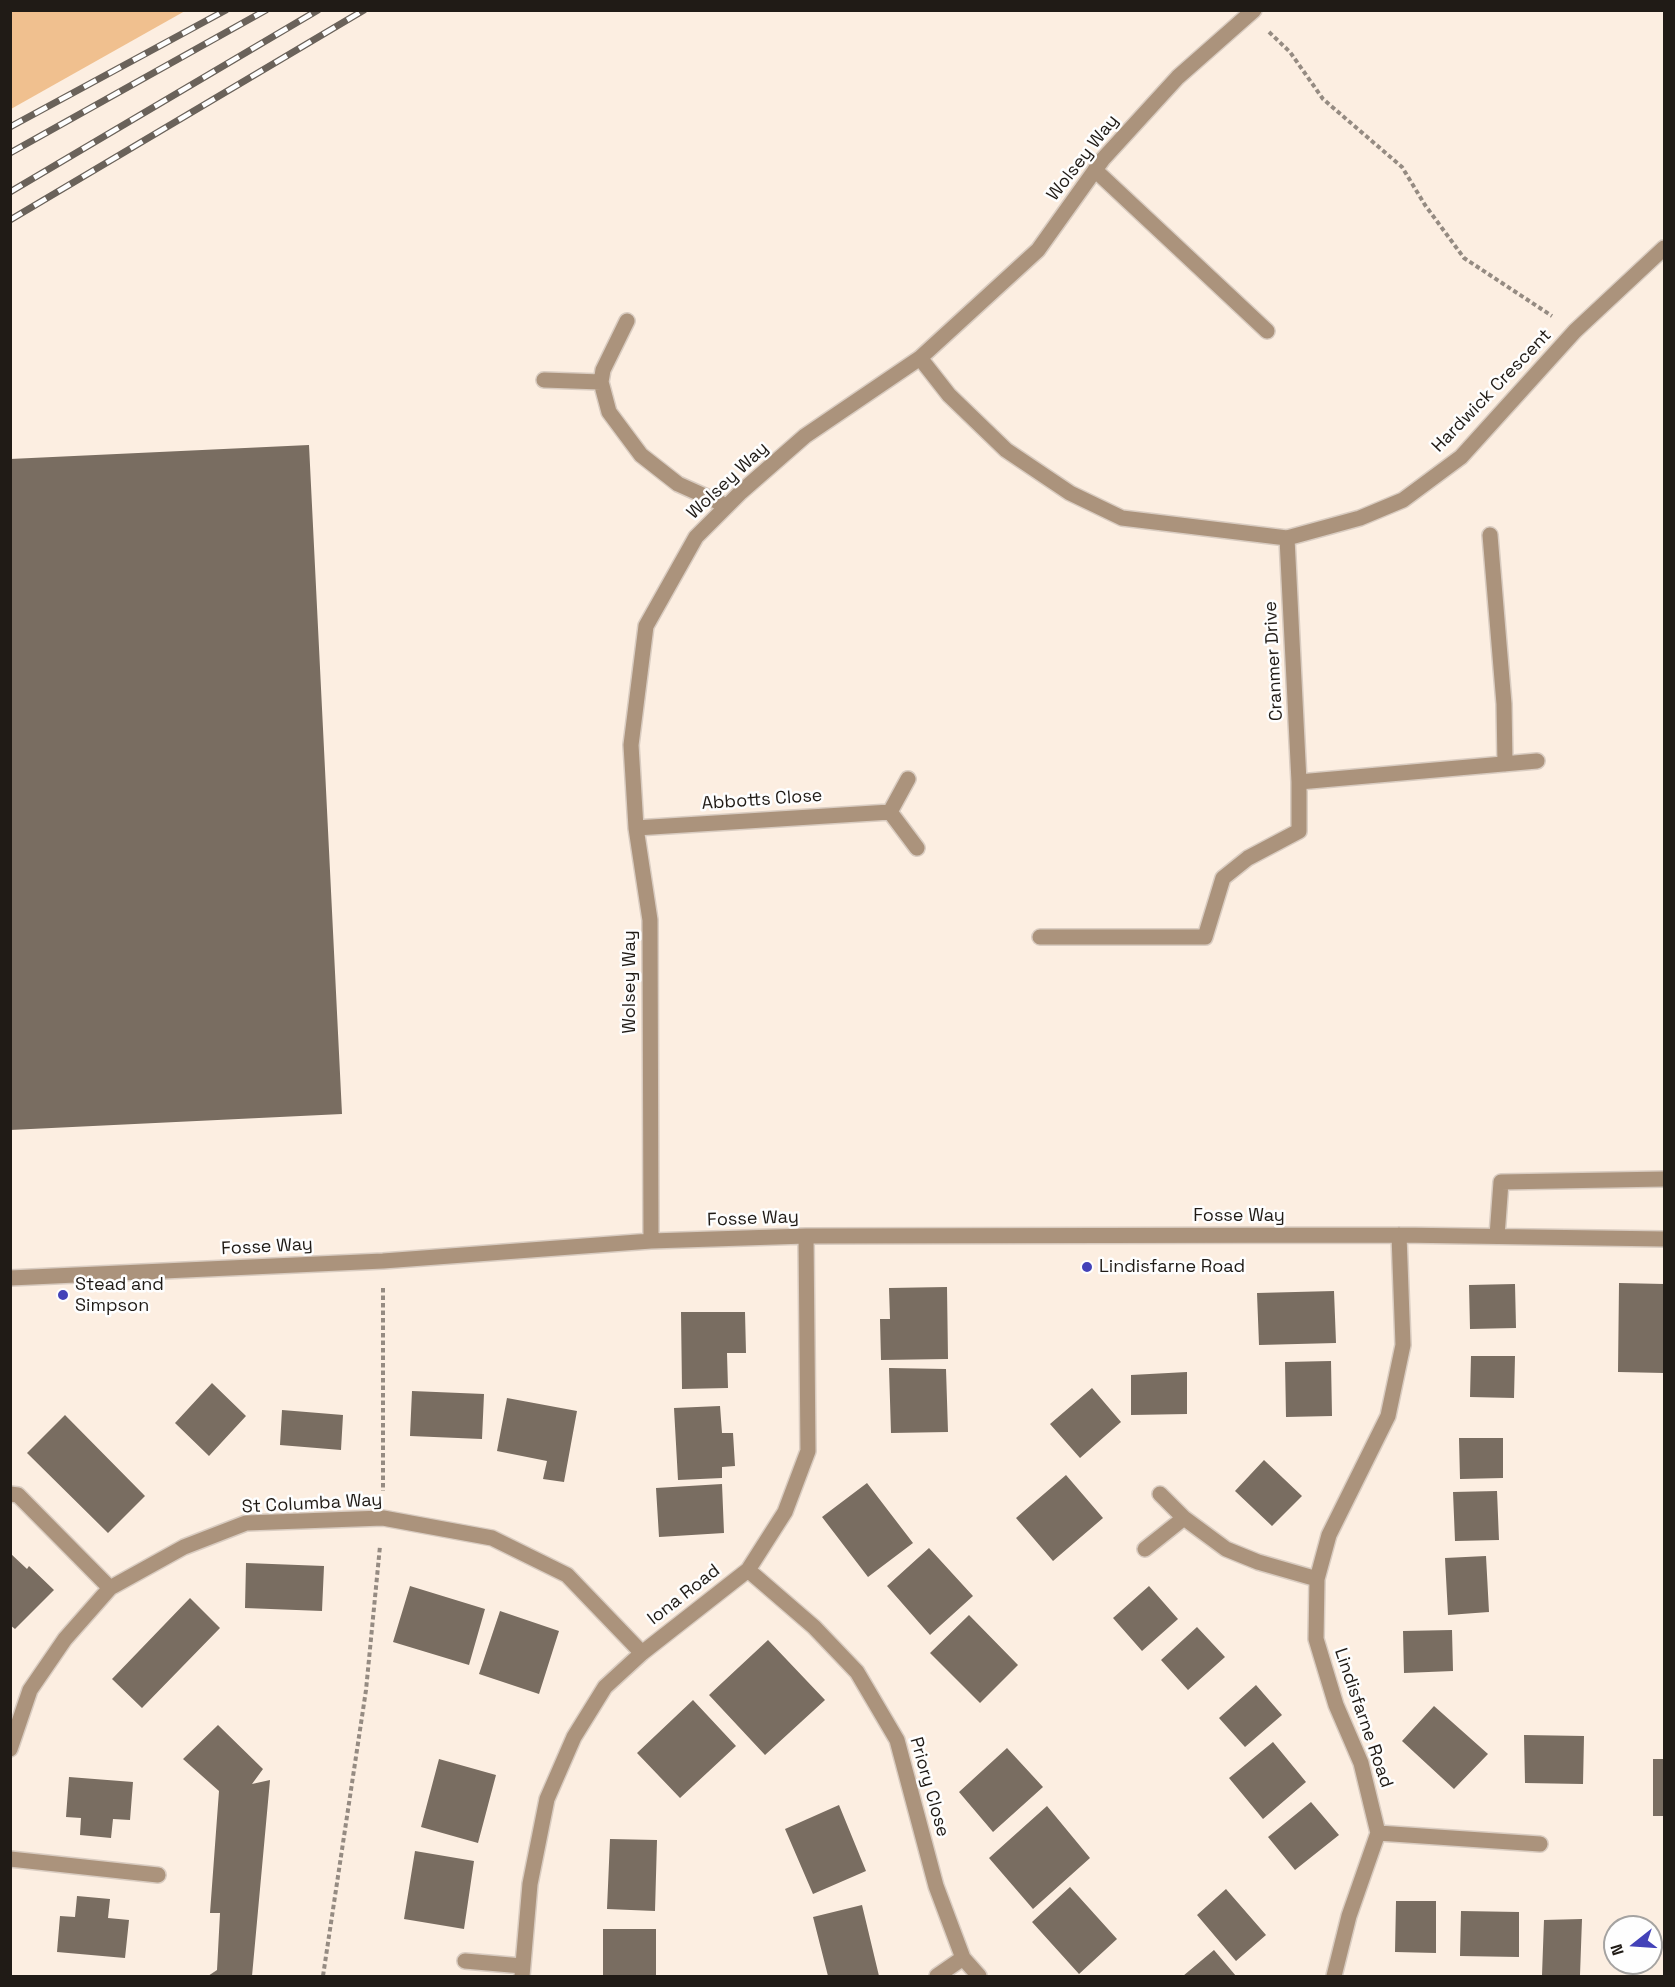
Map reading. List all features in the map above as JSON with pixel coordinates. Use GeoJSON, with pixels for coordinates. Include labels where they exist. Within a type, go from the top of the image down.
{"type":"FeatureCollection","features":[{"type":"Feature","properties":{"kind":"street","name":"Wolsey Way"},"geometry":{"type":"LineString","coordinates":[[651,1241],[650,920],[636,828],[631,745],[646,626],[696,537],[805,436],[920,358],[1038,250],[1095,170],[1178,76],[1251,12]]}},
{"type":"Feature","properties":{"kind":"street"},"geometry":{"type":"LineString","coordinates":[[1095,170],[1267,331]]}},
{"type":"Feature","properties":{"kind":"street","name":"Hardwick Crescent"},"geometry":{"type":"LineString","coordinates":[[920,358],[949,395],[1006,450],[1070,493],[1122,518],[1287,538],[1360,518],[1402,500],[1461,457],[1575,331],[1665,248]]}},
{"type":"Feature","properties":{"kind":"street"},"geometry":{"type":"LineString","coordinates":[[627,321],[603,370],[601,382],[609,412],[641,455],[678,484],[727,506]]}},
{"type":"Feature","properties":{"kind":"street"},"geometry":{"type":"LineString","coordinates":[[544,380],[601,382]]}},
{"type":"Feature","properties":{"kind":"street"},"geometry":{"type":"LineString","coordinates":[[1490,535],[1504,704],[1505,764]]}},
{"type":"Feature","properties":{"kind":"street","name":"Cranmer Drive"},"geometry":{"type":"LineString","coordinates":[[1040,937],[1205,937],[1223,878],[1248,858],[1299,831],[1299,782],[1287,538]]}},
{"type":"Feature","properties":{"kind":"street"},"geometry":{"type":"LineString","coordinates":[[1299,782],[1537,761]]}},
{"type":"Feature","properties":{"kind":"street"},"geometry":{"type":"LineString","coordinates":[[908,779],[890,812],[917,848]]}},
{"type":"Feature","properties":{"kind":"street","name":"Abbotts Close"},"geometry":{"type":"LineString","coordinates":[[636,828],[890,812]]}},
{"type":"Feature","properties":{"kind":"street"},"geometry":{"type":"LineString","coordinates":[[1497,1236],[1501,1182],[1665,1179]]}},
{"type":"Feature","properties":{"kind":"street","name":"Fosse Way"},"geometry":{"type":"LineString","coordinates":[[10,1278],[383,1261],[651,1241],[806,1236],[1399,1235],[1665,1239]]}},
{"type":"Feature","properties":{"kind":"street","name":"Lindisfarne Road"},"geometry":{"type":"LineString","coordinates":[[1378,1833],[1360,1763],[1336,1705],[1316,1639],[1317,1579],[1329,1535],[1388,1416],[1404,1345],[1399,1235]]}},
{"type":"Feature","properties":{"kind":"street","name":"Iona Road"},"geometry":{"type":"LineString","coordinates":[[465,1961],[522,1971],[530,1884],[547,1799],[574,1737],[605,1687],[642,1653],[748,1570],[785,1512],[808,1451],[806,1236]]}},
{"type":"Feature","properties":{"kind":"street"},"geometry":{"type":"LineString","coordinates":[[10,1494],[18,1495],[110,1588]]}},
{"type":"Feature","properties":{"kind":"street"},"geometry":{"type":"LineString","coordinates":[[1160,1494],[1184,1518],[1226,1549],[1258,1562],[1317,1579]]}},
{"type":"Feature","properties":{"kind":"street","name":"St Columba Way"},"geometry":{"type":"LineString","coordinates":[[10,1749],[30,1690],[65,1639],[110,1588],[184,1547],[246,1523],[383,1518],[492,1538],[567,1575],[642,1653]]}},
{"type":"Feature","properties":{"kind":"street"},"geometry":{"type":"LineString","coordinates":[[1145,1549],[1184,1518]]}},
{"type":"Feature","properties":{"kind":"street","name":"Priory Close"},"geometry":{"type":"LineString","coordinates":[[748,1570],[814,1627],[857,1672],[897,1740],[936,1886],[963,1958],[979,1977]]}},
{"type":"Feature","properties":{"kind":"street"},"geometry":{"type":"LineString","coordinates":[[1334,1977],[1349,1916],[1378,1833],[1540,1844]]}},
{"type":"Feature","properties":{"kind":"street"},"geometry":{"type":"LineString","coordinates":[[10,1859],[158,1875]]}},
{"type":"Feature","properties":{"kind":"street"},"geometry":{"type":"LineString","coordinates":[[937,1977],[963,1958]]}},
{"type":"Feature","properties":{"kind":"path"},"geometry":{"type":"LineString","coordinates":[[1251,12],[1290,52],[1323,99],[1402,166],[1425,205],[1464,258],[1575,331]]}},
{"type":"Feature","properties":{"kind":"path"},"geometry":{"type":"LineString","coordinates":[[323,1977],[366,1690],[383,1518],[383,1261]]}},
{"type":"Feature","properties":{"kind":"shaded area"},"geometry":{"type":"Polygon","coordinates":[[[11,10],[185,10],[185,11],[11,109],[11,10]]]}},
{"type":"Feature","properties":{"kind":"building"},"geometry":{"type":"Polygon","coordinates":[[[309,445],[342,1114],[10,1130],[10,459],[309,445]]]}},
{"type":"Feature","properties":{"kind":"building"},"geometry":{"type":"Polygon","coordinates":[[[1619,1283],[1664,1284],[1664,1373],[1618,1372],[1619,1283]]]}},
{"type":"Feature","properties":{"kind":"building"},"geometry":{"type":"Polygon","coordinates":[[[1515,1284],[1516,1328],[1470,1329],[1469,1285],[1515,1284]]]}},
{"type":"Feature","properties":{"kind":"building"},"geometry":{"type":"Polygon","coordinates":[[[947,1287],[948,1359],[881,1360],[880,1319],[890,1319],[889,1288],[947,1287]]]}},
{"type":"Feature","properties":{"kind":"building"},"geometry":{"type":"Polygon","coordinates":[[[1334,1291],[1336,1343],[1259,1345],[1257,1293],[1334,1291]]]}},
{"type":"Feature","properties":{"kind":"building"},"geometry":{"type":"Polygon","coordinates":[[[681,1312],[745,1312],[746,1353],[727,1353],[728,1388],[682,1389],[681,1312]]]}},
{"type":"Feature","properties":{"kind":"building"},"geometry":{"type":"Polygon","coordinates":[[[1471,1356],[1515,1356],[1514,1398],[1470,1397],[1471,1356]]]}},
{"type":"Feature","properties":{"kind":"building"},"geometry":{"type":"Polygon","coordinates":[[[1331,1361],[1332,1416],[1286,1417],[1285,1362],[1331,1361]]]}},
{"type":"Feature","properties":{"kind":"building"},"geometry":{"type":"Polygon","coordinates":[[[889,1368],[946,1369],[948,1432],[891,1433],[889,1368]]]}},
{"type":"Feature","properties":{"kind":"building"},"geometry":{"type":"Polygon","coordinates":[[[1187,1372],[1187,1414],[1131,1415],[1131,1375],[1187,1372]]]}},
{"type":"Feature","properties":{"kind":"building"},"geometry":{"type":"Polygon","coordinates":[[[212,1383],[246,1416],[209,1456],[175,1423],[212,1383]]]}},
{"type":"Feature","properties":{"kind":"building"},"geometry":{"type":"Polygon","coordinates":[[[1092,1388],[1121,1422],[1080,1458],[1050,1424],[1092,1388]]]}},
{"type":"Feature","properties":{"kind":"building"},"geometry":{"type":"Polygon","coordinates":[[[412,1391],[484,1394],[482,1439],[410,1436],[412,1391]]]}},
{"type":"Feature","properties":{"kind":"building"},"geometry":{"type":"Polygon","coordinates":[[[507,1398],[577,1411],[564,1482],[543,1479],[547,1461],[497,1451],[507,1398]]]}},
{"type":"Feature","properties":{"kind":"building"},"geometry":{"type":"Polygon","coordinates":[[[720,1406],[722,1433],[733,1433],[735,1466],[722,1467],[722,1478],[678,1480],[674,1408],[720,1406]]]}},
{"type":"Feature","properties":{"kind":"building"},"geometry":{"type":"Polygon","coordinates":[[[282,1410],[343,1415],[341,1450],[280,1445],[282,1410]]]}},
{"type":"Feature","properties":{"kind":"building"},"geometry":{"type":"Polygon","coordinates":[[[65,1415],[145,1496],[108,1533],[27,1453],[65,1415]]]}},
{"type":"Feature","properties":{"kind":"building"},"geometry":{"type":"Polygon","coordinates":[[[1459,1438],[1503,1438],[1503,1478],[1460,1479],[1459,1438]]]}},
{"type":"Feature","properties":{"kind":"building"},"geometry":{"type":"Polygon","coordinates":[[[1264,1460],[1302,1496],[1272,1526],[1235,1491],[1264,1460]]]}},
{"type":"Feature","properties":{"kind":"building"},"geometry":{"type":"Polygon","coordinates":[[[1066,1475],[1103,1518],[1053,1561],[1016,1518],[1066,1475]]]}},
{"type":"Feature","properties":{"kind":"building"},"geometry":{"type":"Polygon","coordinates":[[[867,1483],[913,1543],[868,1577],[822,1517],[867,1483]]]}},
{"type":"Feature","properties":{"kind":"building"},"geometry":{"type":"Polygon","coordinates":[[[722,1484],[724,1533],[659,1537],[656,1488],[722,1484]]]}},
{"type":"Feature","properties":{"kind":"building"},"geometry":{"type":"Polygon","coordinates":[[[1497,1491],[1499,1540],[1455,1541],[1453,1492],[1497,1491]]]}},
{"type":"Feature","properties":{"kind":"building"},"geometry":{"type":"Polygon","coordinates":[[[929,1548],[973,1596],[930,1635],[887,1586],[929,1548]]]}},
{"type":"Feature","properties":{"kind":"building"},"geometry":{"type":"Polygon","coordinates":[[[10,1553],[27,1569],[29,1566],[54,1590],[15,1629],[10,1625],[10,1553]]]}},
{"type":"Feature","properties":{"kind":"building"},"geometry":{"type":"Polygon","coordinates":[[[1486,1556],[1489,1612],[1448,1615],[1445,1558],[1486,1556]]]}},
{"type":"Feature","properties":{"kind":"building"},"geometry":{"type":"Polygon","coordinates":[[[246,1563],[324,1566],[322,1611],[245,1608],[246,1563]]]}},
{"type":"Feature","properties":{"kind":"building"},"geometry":{"type":"Polygon","coordinates":[[[410,1586],[485,1609],[469,1665],[393,1642],[410,1586]]]}},
{"type":"Feature","properties":{"kind":"building"},"geometry":{"type":"Polygon","coordinates":[[[1149,1586],[1178,1619],[1142,1651],[1113,1618],[1149,1586]]]}},
{"type":"Feature","properties":{"kind":"building"},"geometry":{"type":"Polygon","coordinates":[[[190,1598],[220,1628],[142,1708],[112,1679],[190,1598]]]}},
{"type":"Feature","properties":{"kind":"building"},"geometry":{"type":"Polygon","coordinates":[[[500,1611],[559,1631],[539,1694],[479,1674],[500,1611]]]}},
{"type":"Feature","properties":{"kind":"building"},"geometry":{"type":"Polygon","coordinates":[[[969,1615],[1018,1665],[980,1703],[930,1653],[969,1615]]]}},
{"type":"Feature","properties":{"kind":"building"},"geometry":{"type":"Polygon","coordinates":[[[1197,1627],[1225,1657],[1188,1690],[1161,1660],[1197,1627]]]}},
{"type":"Feature","properties":{"kind":"building"},"geometry":{"type":"Polygon","coordinates":[[[1452,1630],[1453,1671],[1404,1673],[1403,1631],[1452,1630]]]}},
{"type":"Feature","properties":{"kind":"building"},"geometry":{"type":"Polygon","coordinates":[[[768,1640],[825,1700],[765,1755],[709,1695],[768,1640]]]}},
{"type":"Feature","properties":{"kind":"building"},"geometry":{"type":"Polygon","coordinates":[[[1256,1685],[1282,1715],[1245,1747],[1219,1718],[1256,1685]]]}},
{"type":"Feature","properties":{"kind":"building"},"geometry":{"type":"Polygon","coordinates":[[[693,1700],[736,1746],[680,1798],[637,1753],[693,1700]]]}},
{"type":"Feature","properties":{"kind":"building"},"geometry":{"type":"Polygon","coordinates":[[[1434,1706],[1488,1754],[1454,1789],[1402,1741],[1434,1706]]]}},
{"type":"Feature","properties":{"kind":"building"},"geometry":{"type":"Polygon","coordinates":[[[218,1725],[263,1769],[252,1784],[270,1780],[252,1976],[208,1976],[217,1970],[220,1913],[210,1913],[219,1791],[183,1759],[218,1725]]]}},
{"type":"Feature","properties":{"kind":"building"},"geometry":{"type":"Polygon","coordinates":[[[1524,1735],[1584,1736],[1583,1784],[1525,1783],[1524,1735]]]}},
{"type":"Feature","properties":{"kind":"building"},"geometry":{"type":"Polygon","coordinates":[[[1273,1742],[1306,1782],[1263,1819],[1229,1778],[1273,1742]]]}},
{"type":"Feature","properties":{"kind":"building"},"geometry":{"type":"Polygon","coordinates":[[[1007,1748],[1043,1787],[993,1832],[959,1792],[1007,1748]]]}},
{"type":"Feature","properties":{"kind":"building"},"geometry":{"type":"Polygon","coordinates":[[[439,1759],[496,1775],[478,1843],[421,1827],[439,1759]]]}},
{"type":"Feature","properties":{"kind":"building"},"geometry":{"type":"Polygon","coordinates":[[[1653,1759],[1664,1759],[1664,1816],[1653,1816],[1653,1759]]]}},
{"type":"Feature","properties":{"kind":"building"},"geometry":{"type":"Polygon","coordinates":[[[69,1777],[133,1782],[130,1820],[113,1819],[111,1838],[80,1835],[81,1818],[66,1817],[69,1777]]]}},
{"type":"Feature","properties":{"kind":"building"},"geometry":{"type":"Polygon","coordinates":[[[1311,1802],[1339,1835],[1295,1870],[1268,1837],[1311,1802]]]}},
{"type":"Feature","properties":{"kind":"building"},"geometry":{"type":"Polygon","coordinates":[[[839,1805],[866,1871],[813,1894],[785,1829],[839,1805]]]}},
{"type":"Feature","properties":{"kind":"building"},"geometry":{"type":"Polygon","coordinates":[[[1047,1806],[1090,1858],[1033,1909],[989,1858],[1047,1806]]]}},
{"type":"Feature","properties":{"kind":"building"},"geometry":{"type":"Polygon","coordinates":[[[610,1839],[657,1840],[655,1911],[607,1909],[610,1839]]]}},
{"type":"Feature","properties":{"kind":"building"},"geometry":{"type":"Polygon","coordinates":[[[415,1851],[474,1861],[464,1929],[404,1919],[415,1851]]]}},
{"type":"Feature","properties":{"kind":"building"},"geometry":{"type":"Polygon","coordinates":[[[1070,1887],[1117,1939],[1079,1974],[1032,1922],[1070,1887]]]}},
{"type":"Feature","properties":{"kind":"building"},"geometry":{"type":"Polygon","coordinates":[[[1226,1889],[1266,1935],[1236,1961],[1197,1915],[1226,1889]]]}},
{"type":"Feature","properties":{"kind":"building"},"geometry":{"type":"Polygon","coordinates":[[[77,1896],[110,1899],[108,1918],[129,1920],[125,1958],[57,1952],[60,1916],[75,1917],[77,1896]]]}},
{"type":"Feature","properties":{"kind":"building"},"geometry":{"type":"Polygon","coordinates":[[[1396,1901],[1436,1901],[1436,1953],[1395,1952],[1396,1901]]]}},
{"type":"Feature","properties":{"kind":"building"},"geometry":{"type":"Polygon","coordinates":[[[862,1905],[879,1976],[828,1976],[813,1917],[862,1905]]]}},
{"type":"Feature","properties":{"kind":"building"},"geometry":{"type":"Polygon","coordinates":[[[1461,1911],[1519,1912],[1519,1957],[1460,1956],[1461,1911]]]}},
{"type":"Feature","properties":{"kind":"building"},"geometry":{"type":"Polygon","coordinates":[[[1582,1919],[1580,1975],[1542,1975],[1544,1920],[1582,1919]]]}},
{"type":"Feature","properties":{"kind":"building"},"geometry":{"type":"Polygon","coordinates":[[[603,1929],[656,1929],[656,1976],[603,1976],[603,1929]]]}},
{"type":"Feature","properties":{"kind":"building"},"geometry":{"type":"Polygon","coordinates":[[[1214,1950],[1236,1976],[1183,1976],[1214,1950]]]}},
{"type":"Feature","properties":{"kind":"railway"},"geometry":{"type":"LineString","coordinates":[[10,127],[226,10]]}},
{"type":"Feature","properties":{"kind":"railway"},"geometry":{"type":"LineString","coordinates":[[10,153],[266,10]]}},
{"type":"Feature","properties":{"kind":"railway"},"geometry":{"type":"LineString","coordinates":[[10,192],[318,10]]}},
{"type":"Feature","properties":{"kind":"railway"},"geometry":{"type":"LineString","coordinates":[[10,220],[364,10]]}},
{"type":"Feature","properties":{"kind":"place","name":"Lindisfarne Road"},"geometry":{"type":"Point","coordinates":[1087,1267]}},
{"type":"Feature","properties":{"kind":"place","name":"Stead and Simpson"},"geometry":{"type":"Point","coordinates":[63,1295]}}]}
